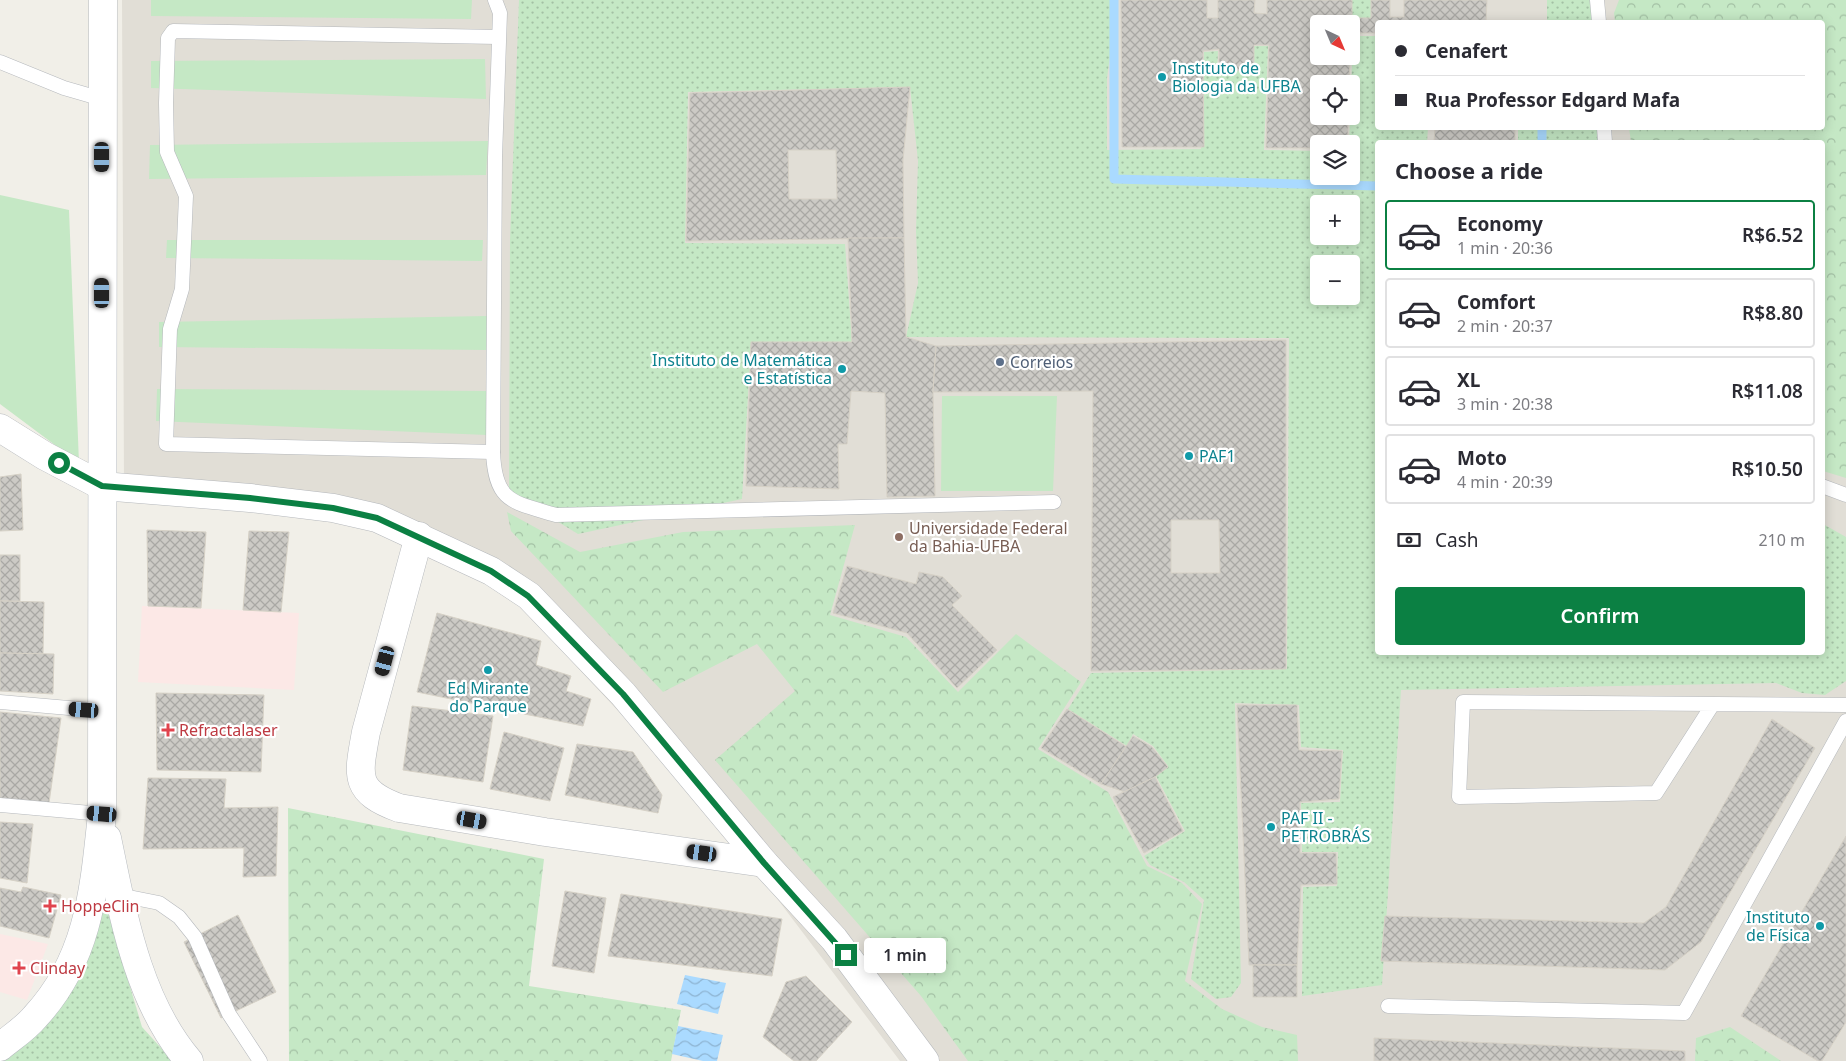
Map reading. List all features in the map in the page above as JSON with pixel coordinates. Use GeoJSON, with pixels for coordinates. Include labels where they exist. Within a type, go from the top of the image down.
{"type":"FeatureCollection","features":[{"type":"Feature","properties":{"kind":"street"},"geometry":{"type":"LineString","coordinates":[[0,1047],[34,1019],[60,987],[80,947],[93,896],[102,814],[102,0]]}},
{"type":"Feature","properties":{"kind":"street"},"geometry":{"type":"LineString","coordinates":[[0,428],[45,456],[102,486],[250,498],[333,508],[377,518],[491,571],[528,596],[623,694],[764,863],[834,939],[925,1061]]}},
{"type":"Feature","properties":{"kind":"street"},"geometry":{"type":"LineString","coordinates":[[419,536],[366,732],[361,761],[362,780],[368,793],[380,801],[399,808],[545,832],[764,863]]}},
{"type":"Feature","properties":{"kind":"street"},"geometry":{"type":"LineString","coordinates":[[102,814],[119,895],[137,960],[154,1006],[176,1045],[189,1061]]}},
{"type":"Feature","properties":{"kind":"lane"},"geometry":{"type":"LineString","coordinates":[[495,0],[500,13],[498,38],[493,452],[494,474],[502,491],[517,504],[556,515],[1054,502]]}},
{"type":"Feature","properties":{"kind":"lane"},"geometry":{"type":"LineString","coordinates":[[1598,0],[1599,20]]}},
{"type":"Feature","properties":{"kind":"lane"},"geometry":{"type":"LineString","coordinates":[[493,452],[166,444],[170,328],[182,289],[186,196],[168,152],[166,103],[168,38],[173,31],[498,38]]}},
{"type":"Feature","properties":{"kind":"lane"},"geometry":{"type":"LineString","coordinates":[[0,62],[64,88],[102,99]]}},
{"type":"Feature","properties":{"kind":"lane"},"geometry":{"type":"LineString","coordinates":[[1825,487],[1846,495]]}},
{"type":"Feature","properties":{"kind":"lane"},"geometry":{"type":"LineString","coordinates":[[0,702],[103,711]]}},
{"type":"Feature","properties":{"kind":"lane"},"geometry":{"type":"LineString","coordinates":[[1713,704],[1656,793],[1458,797],[1464,702],[1846,705]]}},
{"type":"Feature","properties":{"kind":"lane"},"geometry":{"type":"LineString","coordinates":[[1388,1006],[1684,1012],[1846,721]]}},
{"type":"Feature","properties":{"kind":"lane"},"geometry":{"type":"LineString","coordinates":[[0,805],[102,814]]}},
{"type":"Feature","properties":{"kind":"lane"},"geometry":{"type":"LineString","coordinates":[[119,895],[159,903],[178,917],[195,937],[229,1014],[260,1061]]}},
{"type":"Feature","properties":{"kind":"shaded area","name":"Universidade Federal da Bahia-UFBA"},"geometry":{"type":"Polygon","coordinates":[[[122,0],[1846,0],[1846,1061],[900,1061],[707,806],[477,560],[366,514],[124,487],[122,0]]]}},
{"type":"Feature","properties":{"kind":"shaded area"},"geometry":{"type":"Polygon","coordinates":[[[142,606],[299,613],[294,690],[138,682],[142,606]]]}},
{"type":"Feature","properties":{"kind":"shaded area","name":"Clinday"},"geometry":{"type":"Polygon","coordinates":[[[0,934],[48,944],[27,1000],[0,992],[0,934]]]}},
{"type":"Feature","properties":{"kind":"green space"},"geometry":{"type":"Polygon","coordinates":[[[151,0],[472,0],[471,19],[151,16],[151,0]]]}},
{"type":"Feature","properties":{"kind":"green space"},"geometry":{"type":"Polygon","coordinates":[[[519,0],[1118,0],[1107,78],[1107,150],[1201,149],[1204,52],[1218,51],[1217,71],[1254,71],[1254,46],[1268,46],[1264,150],[1310,151],[1310,185],[1360,185],[1360,135],[1349,135],[1350,125],[1360,125],[1360,75],[1352,75],[1352,65],[1360,65],[1360,36],[1375,36],[1375,130],[1428,130],[1427,140],[1375,140],[1375,655],[1825,655],[1825,525],[1846,537],[1846,681],[1825,695],[1802,693],[1776,683],[1401,690],[1382,985],[1302,996],[1303,887],[1337,886],[1338,852],[1302,852],[1301,803],[1340,802],[1343,750],[1301,747],[1299,705],[1235,703],[1241,983],[1231,997],[1216,999],[1191,979],[1204,900],[1184,882],[1150,865],[1144,856],[1185,831],[1156,776],[1168,766],[1153,746],[1133,734],[1127,746],[1068,709],[1091,673],[1287,669],[1289,338],[906,337],[918,283],[916,231],[918,161],[910,87],[688,92],[685,243],[845,244],[852,342],[751,343],[742,499],[578,534],[509,492],[510,240],[519,0]]]}},
{"type":"Feature","properties":{"kind":"green space"},"geometry":{"type":"Polygon","coordinates":[[[1352,0],[1371,0],[1371,18],[1360,18],[1360,15],[1352,15],[1352,0]]]}},
{"type":"Feature","properties":{"kind":"green space"},"geometry":{"type":"Polygon","coordinates":[[[1547,0],[1597,0],[1598,20],[1547,20],[1547,0]]]}},
{"type":"Feature","properties":{"kind":"green space"},"geometry":{"type":"Polygon","coordinates":[[[1619,0],[1846,0],[1846,478],[1825,472],[1825,140],[1631,140],[1629,130],[1825,130],[1825,20],[1615,20],[1614,13],[1619,0]]]}},
{"type":"Feature","properties":{"kind":"green space"},"geometry":{"type":"Polygon","coordinates":[[[485,59],[486,99],[151,88],[151,61],[485,59]]]}},
{"type":"Feature","properties":{"kind":"green space"},"geometry":{"type":"Polygon","coordinates":[[[1518,130],[1602,130],[1603,140],[1518,140],[1518,130]]]}},
{"type":"Feature","properties":{"kind":"green space"},"geometry":{"type":"Polygon","coordinates":[[[488,141],[486,175],[149,179],[150,145],[488,141]]]}},
{"type":"Feature","properties":{"kind":"green space"},"geometry":{"type":"Polygon","coordinates":[[[0,195],[69,210],[79,463],[0,404],[0,195]]]}},
{"type":"Feature","properties":{"kind":"green space"},"geometry":{"type":"Polygon","coordinates":[[[167,240],[483,240],[482,261],[166,258],[167,240]]]}},
{"type":"Feature","properties":{"kind":"green space"},"geometry":{"type":"Polygon","coordinates":[[[487,316],[487,350],[159,347],[159,322],[487,316]]]}},
{"type":"Feature","properties":{"kind":"green space"},"geometry":{"type":"Polygon","coordinates":[[[157,389],[487,391],[487,435],[156,421],[157,389]]]}},
{"type":"Feature","properties":{"kind":"green space"},"geometry":{"type":"Polygon","coordinates":[[[942,396],[1057,396],[1053,491],[941,491],[942,396]]]}},
{"type":"Feature","properties":{"kind":"green space"},"geometry":{"type":"Polygon","coordinates":[[[507,512],[580,552],[683,532],[855,525],[830,615],[906,637],[958,692],[1016,634],[1081,682],[1038,749],[1108,792],[1147,866],[1182,883],[1202,904],[1185,981],[1222,1009],[1262,1027],[1297,1035],[1298,1061],[968,1061],[921,996],[715,760],[795,691],[757,644],[663,692],[511,531],[507,512]]]}},
{"type":"Feature","properties":{"kind":"green space"},"geometry":{"type":"Polygon","coordinates":[[[288,808],[544,859],[529,986],[681,1010],[671,1061],[289,1061],[288,808]]]}},
{"type":"Feature","properties":{"kind":"green space"},"geometry":{"type":"Polygon","coordinates":[[[104,899],[142,1027],[173,1061],[0,1061],[65,1001],[104,899]]]}},
{"type":"Feature","properties":{"kind":"green space"},"geometry":{"type":"Polygon","coordinates":[[[1730,1027],[1781,1061],[1695,1061],[1696,1038],[1730,1027]]]}},
{"type":"Feature","properties":{"kind":"water"},"geometry":{"type":"Polygon","coordinates":[[[685,975],[726,983],[718,1014],[677,1004],[685,975]]]}},
{"type":"Feature","properties":{"kind":"water"},"geometry":{"type":"Polygon","coordinates":[[[678,1026],[723,1035],[717,1061],[703,1061],[672,1054],[678,1026]]]}},
{"type":"Feature","properties":{"kind":"building","name":"Instituto de Biologia da UFBA"},"geometry":{"type":"Polygon","coordinates":[[[1121,0],[1207,0],[1207,18],[1218,18],[1218,0],[1255,0],[1254,13],[1267,14],[1267,0],[1352,0],[1352,15],[1310,15],[1310,65],[1350,65],[1349,75],[1310,75],[1310,125],[1348,125],[1348,135],[1310,135],[1310,148],[1266,148],[1269,45],[1254,45],[1254,71],[1219,70],[1219,49],[1203,51],[1204,147],[1122,147],[1121,0]]]}},
{"type":"Feature","properties":{"kind":"building","name":"Instituto de Biologia da UFBA"},"geometry":{"type":"Polygon","coordinates":[[[1371,0],[1390,0],[1390,17],[1404,17],[1404,0],[1487,0],[1486,20],[1375,20],[1375,33],[1360,33],[1360,18],[1371,18],[1371,0]]]}},
{"type":"Feature","properties":{"kind":"building"},"geometry":{"type":"Polygon","coordinates":[[[910,87],[903,160],[904,238],[686,241],[690,93],[910,87]],[[788,150],[789,199],[837,199],[836,150],[788,150]]]}},
{"type":"Feature","properties":{"kind":"building"},"geometry":{"type":"Polygon","coordinates":[[[1435,130],[1515,130],[1515,140],[1434,140],[1435,130]]]}},
{"type":"Feature","properties":{"kind":"building","name":"Instituto de Matemática e Estatística"},"geometry":{"type":"Polygon","coordinates":[[[848,238],[904,238],[906,337],[936,346],[933,392],[935,496],[887,497],[885,393],[851,391],[847,444],[838,444],[839,489],[746,486],[751,342],[852,342],[848,238]]]}},
{"type":"Feature","properties":{"kind":"building","name":"PAF1"},"geometry":{"type":"Polygon","coordinates":[[[1286,340],[1286,669],[1091,671],[1093,391],[933,392],[936,346],[1286,340]],[[1171,520],[1171,573],[1220,573],[1219,520],[1171,520]]]}},
{"type":"Feature","properties":{"kind":"building"},"geometry":{"type":"Polygon","coordinates":[[[21,474],[23,530],[0,531],[0,477],[21,474]]]}},
{"type":"Feature","properties":{"kind":"building"},"geometry":{"type":"Polygon","coordinates":[[[147,530],[206,532],[201,608],[148,606],[147,530]]]}},
{"type":"Feature","properties":{"kind":"building"},"geometry":{"type":"Polygon","coordinates":[[[249,531],[289,532],[281,612],[243,610],[249,531]]]}},
{"type":"Feature","properties":{"kind":"building"},"geometry":{"type":"Polygon","coordinates":[[[0,555],[20,555],[20,601],[0,601],[0,555]]]}},
{"type":"Feature","properties":{"kind":"building"},"geometry":{"type":"Polygon","coordinates":[[[847,566],[916,584],[919,572],[943,577],[962,596],[952,605],[997,650],[957,688],[907,633],[833,613],[847,566]]]}},
{"type":"Feature","properties":{"kind":"building"},"geometry":{"type":"Polygon","coordinates":[[[0,601],[44,602],[43,654],[0,653],[0,601]]]}},
{"type":"Feature","properties":{"kind":"building","name":"Ed Mirante do Parque"},"geometry":{"type":"Polygon","coordinates":[[[437,613],[541,641],[536,665],[571,676],[566,691],[591,699],[583,726],[417,692],[437,613]]]}},
{"type":"Feature","properties":{"kind":"building"},"geometry":{"type":"Polygon","coordinates":[[[0,653],[54,654],[53,694],[0,691],[0,653]]]}},
{"type":"Feature","properties":{"kind":"building"},"geometry":{"type":"Polygon","coordinates":[[[156,693],[264,695],[261,772],[157,770],[156,693]]]}},
{"type":"Feature","properties":{"kind":"building","name":"PAF II - PETROBRÁS"},"geometry":{"type":"Polygon","coordinates":[[[1237,705],[1297,705],[1299,750],[1342,751],[1339,799],[1300,802],[1300,853],[1336,853],[1337,884],[1301,885],[1297,965],[1249,965],[1237,705]]]}},
{"type":"Feature","properties":{"kind":"building"},"geometry":{"type":"Polygon","coordinates":[[[412,706],[493,716],[483,782],[403,770],[412,706]]]}},
{"type":"Feature","properties":{"kind":"building"},"geometry":{"type":"Polygon","coordinates":[[[1067,709],[1127,747],[1101,784],[1041,748],[1067,709]]]}},
{"type":"Feature","properties":{"kind":"building"},"geometry":{"type":"Polygon","coordinates":[[[0,712],[61,718],[49,803],[0,798],[0,712]]]}},
{"type":"Feature","properties":{"kind":"building"},"geometry":{"type":"Polygon","coordinates":[[[1772,719],[1815,748],[1701,942],[1665,970],[1381,961],[1385,916],[1644,923],[1666,907],[1772,719]]]}},
{"type":"Feature","properties":{"kind":"building"},"geometry":{"type":"Polygon","coordinates":[[[504,732],[564,748],[550,801],[490,789],[504,732]]]}},
{"type":"Feature","properties":{"kind":"building"},"geometry":{"type":"Polygon","coordinates":[[[1133,736],[1152,747],[1168,767],[1155,777],[1125,792],[1101,784],[1133,736]]]}},
{"type":"Feature","properties":{"kind":"building"},"geometry":{"type":"Polygon","coordinates":[[[577,744],[633,752],[662,795],[658,813],[565,795],[577,744]]]}},
{"type":"Feature","properties":{"kind":"building"},"geometry":{"type":"Polygon","coordinates":[[[1155,777],[1183,831],[1144,853],[1113,797],[1155,777]]]}},
{"type":"Feature","properties":{"kind":"building"},"geometry":{"type":"Polygon","coordinates":[[[148,778],[226,779],[224,808],[278,807],[276,876],[243,877],[244,848],[143,849],[148,778]]]}},
{"type":"Feature","properties":{"kind":"building"},"geometry":{"type":"Polygon","coordinates":[[[0,822],[33,824],[27,883],[0,878],[0,822]]]}},
{"type":"Feature","properties":{"kind":"building","name":"Instituto de Física"},"geometry":{"type":"Polygon","coordinates":[[[1846,836],[1846,1022],[1822,1061],[1818,1061],[1741,1016],[1846,836]]]}},
{"type":"Feature","properties":{"kind":"building"},"geometry":{"type":"Polygon","coordinates":[[[23,887],[61,895],[49,938],[0,926],[0,888],[21,892],[23,887]]]}},
{"type":"Feature","properties":{"kind":"building"},"geometry":{"type":"Polygon","coordinates":[[[565,891],[606,898],[594,973],[552,966],[565,891]]]}},
{"type":"Feature","properties":{"kind":"building"},"geometry":{"type":"Polygon","coordinates":[[[621,894],[782,919],[772,976],[608,956],[621,894]]]}},
{"type":"Feature","properties":{"kind":"building"},"geometry":{"type":"Polygon","coordinates":[[[238,915],[276,992],[221,1018],[184,942],[238,915]]]}},
{"type":"Feature","properties":{"kind":"building"},"geometry":{"type":"Polygon","coordinates":[[[1253,965],[1297,965],[1297,997],[1253,997],[1253,965]]]}},
{"type":"Feature","properties":{"kind":"building"},"geometry":{"type":"Polygon","coordinates":[[[806,976],[852,1022],[816,1061],[794,1061],[763,1037],[786,982],[806,976]]]}},
{"type":"Feature","properties":{"kind":"building"},"geometry":{"type":"Polygon","coordinates":[[[1374,1038],[1685,1051],[1685,1061],[1374,1061],[1374,1038]]]}},
{"type":"Feature","properties":{"kind":"waterway"},"geometry":{"type":"LineString","coordinates":[[1114,0],[1114,179],[1375,186]]}},
{"type":"Feature","properties":{"kind":"waterway"},"geometry":{"type":"LineString","coordinates":[[1542,130],[1542,140]]}},
{"type":"Feature","properties":{"kind":"place","name":"Instituto de Biologia da UFBA"},"geometry":{"type":"Point","coordinates":[1162,77]}},
{"type":"Feature","properties":{"kind":"place","name":"Correios"},"geometry":{"type":"Point","coordinates":[1000,362]}},
{"type":"Feature","properties":{"kind":"place","name":"Instituto de Matemática e Estatística"},"geometry":{"type":"Point","coordinates":[842,369]}},
{"type":"Feature","properties":{"kind":"place","name":"PAF1"},"geometry":{"type":"Point","coordinates":[1189,456]}},
{"type":"Feature","properties":{"kind":"place","name":"Universidade Federal da Bahia-UFBA"},"geometry":{"type":"Point","coordinates":[899,537]}},
{"type":"Feature","properties":{"kind":"place","name":"Ed Mirante do Parque"},"geometry":{"type":"Point","coordinates":[488,670]}},
{"type":"Feature","properties":{"kind":"place","name":"Refractalaser"},"geometry":{"type":"Point","coordinates":[168,730]}},
{"type":"Feature","properties":{"kind":"place","name":"PAF II - PETROBRÁS"},"geometry":{"type":"Point","coordinates":[1271,827]}},
{"type":"Feature","properties":{"kind":"place","name":"HoppeClin"},"geometry":{"type":"Point","coordinates":[50,906]}},
{"type":"Feature","properties":{"kind":"place","name":"Instituto de Física"},"geometry":{"type":"Point","coordinates":[1820,926]}},
{"type":"Feature","properties":{"kind":"place","name":"Clinday"},"geometry":{"type":"Point","coordinates":[19,968]}},
{"type":"Feature","properties":{"kind":"route"},"geometry":{"type":"LineString","coordinates":[[59,463],[102,486],[250,498],[333,508],[377,518],[491,571],[528,596],[623,694],[764,863],[834,939],[846,955]]}}]}
